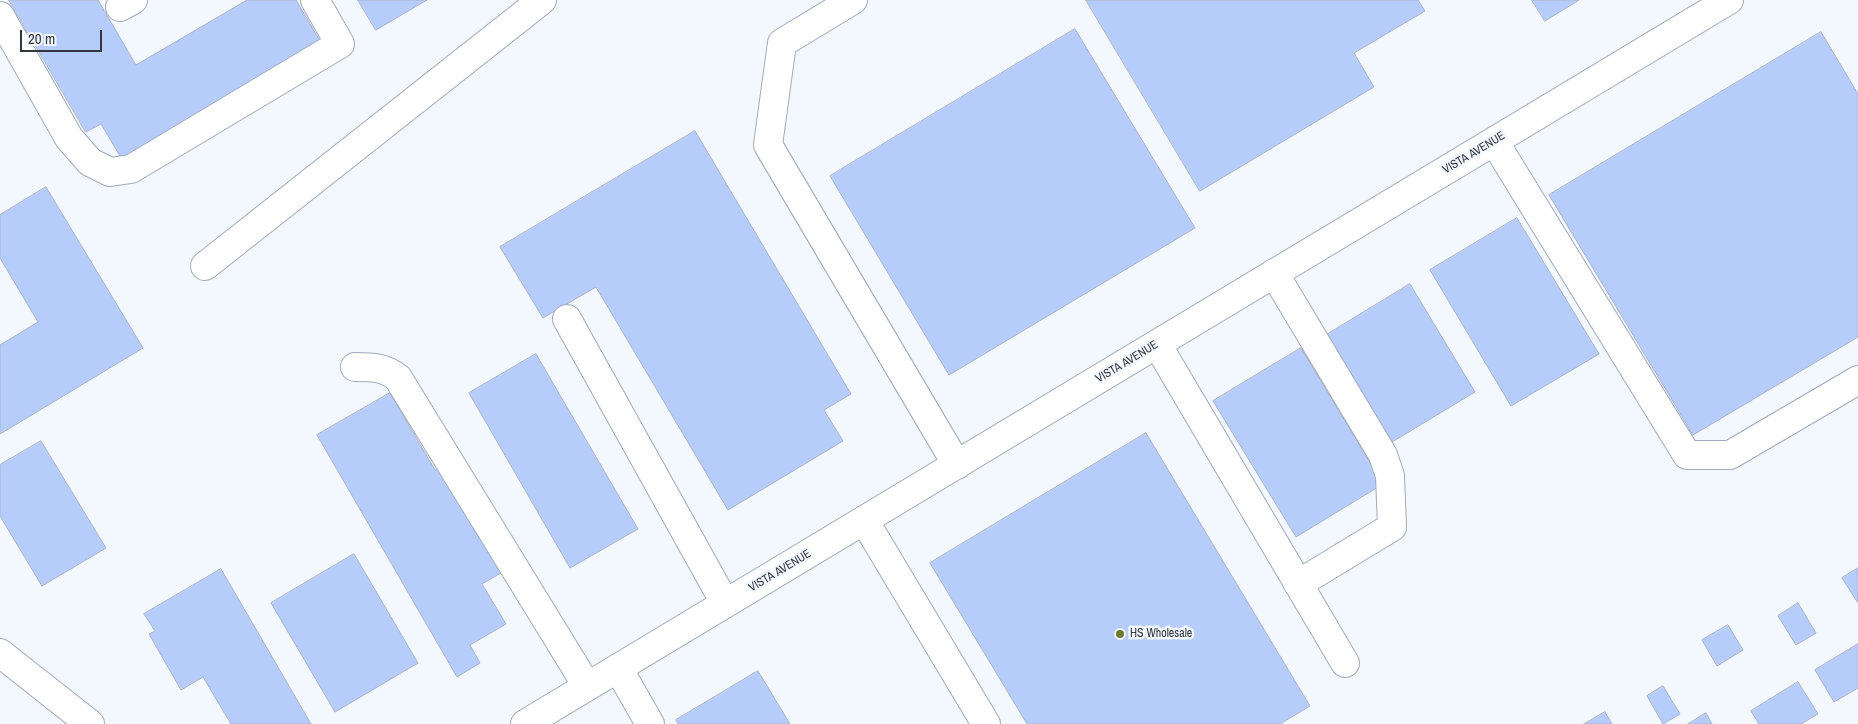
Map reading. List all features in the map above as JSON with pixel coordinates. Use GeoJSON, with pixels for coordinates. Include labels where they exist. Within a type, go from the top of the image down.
{"type":"FeatureCollection","features":[{"type":"Feature","properties":{"kind":"street"},"geometry":{"type":"LineString","coordinates":[[0,16],[69,138],[90,162],[110,172],[130,169],[340,44],[315,0]]}},
{"type":"Feature","properties":{"kind":"street"},"geometry":{"type":"LineString","coordinates":[[205,266],[542,0]]}},
{"type":"Feature","properties":{"kind":"street"},"geometry":{"type":"LineString","coordinates":[[853,0],[782,43],[768,145],[957,465]]}},
{"type":"Feature","properties":{"kind":"street","name":"VISTA AVENUE"},"geometry":{"type":"LineString","coordinates":[[525,724],[1729,0]]}},
{"type":"Feature","properties":{"kind":"street"},"geometry":{"type":"LineString","coordinates":[[1494,141],[1686,455],[1730,455],[1858,380]]}},
{"type":"Feature","properties":{"kind":"street"},"geometry":{"type":"LineString","coordinates":[[1274,273],[1383,455],[1390,476],[1392,527],[1298,584]]}},
{"type":"Feature","properties":{"kind":"street"},"geometry":{"type":"LineString","coordinates":[[567,319],[726,604]]}},
{"type":"Feature","properties":{"kind":"street"},"geometry":{"type":"LineString","coordinates":[[1157,344],[1345,663]]}},
{"type":"Feature","properties":{"kind":"street"},"geometry":{"type":"LineString","coordinates":[[355,368],[370,367],[382,369],[391,372],[398,378],[587,686]]}},
{"type":"Feature","properties":{"kind":"street"},"geometry":{"type":"LineString","coordinates":[[864,520],[986,724]]}},
{"type":"Feature","properties":{"kind":"street"},"geometry":{"type":"LineString","coordinates":[[0,653],[83,722]]}},
{"type":"Feature","properties":{"kind":"street"},"geometry":{"type":"LineString","coordinates":[[618,668],[650,724]]}},
{"type":"Feature","properties":{"kind":"building"},"geometry":{"type":"Polygon","coordinates":[[[9,0],[98,0],[136,65],[247,0],[296,0],[322,44],[123,161],[101,124],[86,132],[9,0]]]}},
{"type":"Feature","properties":{"kind":"building"},"geometry":{"type":"Polygon","coordinates":[[[358,0],[427,0],[376,30],[358,0]]]}},
{"type":"Feature","properties":{"kind":"building"},"geometry":{"type":"Polygon","coordinates":[[[1086,0],[1418,0],[1425,11],[1354,53],[1374,87],[1200,191],[1086,0]]]}},
{"type":"Feature","properties":{"kind":"building"},"geometry":{"type":"Polygon","coordinates":[[[1532,0],[1579,0],[1545,21],[1532,0]]]}},
{"type":"Feature","properties":{"kind":"building"},"geometry":{"type":"Polygon","coordinates":[[[1075,29],[1195,228],[949,375],[830,176],[1075,29]]]}},
{"type":"Feature","properties":{"kind":"building"},"geometry":{"type":"Polygon","coordinates":[[[1821,32],[1858,94],[1858,337],[1693,435],[1549,195],[1821,32]]]}},
{"type":"Feature","properties":{"kind":"building"},"geometry":{"type":"Polygon","coordinates":[[[695,131],[851,394],[824,410],[843,441],[728,510],[596,287],[543,318],[500,247],[695,131]]]}},
{"type":"Feature","properties":{"kind":"building"},"geometry":{"type":"Polygon","coordinates":[[[46,187],[143,348],[0,434],[0,345],[38,322],[0,258],[0,215],[46,187]]]}},
{"type":"Feature","properties":{"kind":"building"},"geometry":{"type":"Polygon","coordinates":[[[1517,218],[1599,354],[1511,406],[1430,270],[1517,218]]]}},
{"type":"Feature","properties":{"kind":"building"},"geometry":{"type":"Polygon","coordinates":[[[1410,284],[1475,392],[1387,445],[1323,337],[1410,284]]]}},
{"type":"Feature","properties":{"kind":"building"},"geometry":{"type":"Polygon","coordinates":[[[1301,348],[1383,484],[1296,537],[1213,401],[1301,348]]]}},
{"type":"Feature","properties":{"kind":"building"},"geometry":{"type":"Polygon","coordinates":[[[536,354],[638,529],[570,568],[469,393],[536,354]]]}},
{"type":"Feature","properties":{"kind":"building"},"geometry":{"type":"Polygon","coordinates":[[[390,393],[435,470],[444,465],[506,570],[482,584],[506,624],[470,645],[480,663],[457,677],[317,435],[390,393]]]}},
{"type":"Feature","properties":{"kind":"building","name":"HS Wholesale"},"geometry":{"type":"Polygon","coordinates":[[[1146,433],[1310,706],[1280,724],[1027,724],[930,563],[1146,433]]]}},
{"type":"Feature","properties":{"kind":"building"},"geometry":{"type":"Polygon","coordinates":[[[41,441],[106,548],[42,586],[0,516],[0,465],[41,441]]]}},
{"type":"Feature","properties":{"kind":"building"},"geometry":{"type":"Polygon","coordinates":[[[354,554],[418,663],[335,712],[271,603],[354,554]]]}},
{"type":"Feature","properties":{"kind":"building"},"geometry":{"type":"Polygon","coordinates":[[[1858,568],[1858,603],[1842,578],[1858,568]]]}},
{"type":"Feature","properties":{"kind":"building"},"geometry":{"type":"Polygon","coordinates":[[[221,569],[311,724],[231,724],[203,677],[181,690],[149,634],[155,631],[144,614],[221,569]]]}},
{"type":"Feature","properties":{"kind":"building"},"geometry":{"type":"Polygon","coordinates":[[[1798,603],[1816,633],[1796,645],[1778,616],[1798,603]]]}},
{"type":"Feature","properties":{"kind":"building"},"geometry":{"type":"Polygon","coordinates":[[[1728,625],[1743,650],[1717,666],[1702,640],[1728,625]]]}},
{"type":"Feature","properties":{"kind":"building"},"geometry":{"type":"Polygon","coordinates":[[[1858,644],[1858,688],[1834,702],[1815,670],[1858,644]]]}},
{"type":"Feature","properties":{"kind":"building"},"geometry":{"type":"Polygon","coordinates":[[[758,671],[790,724],[678,724],[676,720],[758,671]]]}},
{"type":"Feature","properties":{"kind":"building"},"geometry":{"type":"Polygon","coordinates":[[[1798,682],[1818,714],[1801,724],[1759,724],[1751,711],[1798,682]]]}},
{"type":"Feature","properties":{"kind":"building"},"geometry":{"type":"Polygon","coordinates":[[[1663,686],[1680,714],[1663,724],[1647,696],[1663,686]]]}},
{"type":"Feature","properties":{"kind":"building"},"geometry":{"type":"Polygon","coordinates":[[[1605,712],[1612,724],[1584,724],[1605,712]]]}},
{"type":"Feature","properties":{"kind":"building"},"geometry":{"type":"Polygon","coordinates":[[[1706,713],[1712,724],[1688,724],[1706,713]]]}},
{"type":"Feature","properties":{"kind":"place","name":"HS Wholesale"},"geometry":{"type":"Point","coordinates":[1120,634]}}]}
